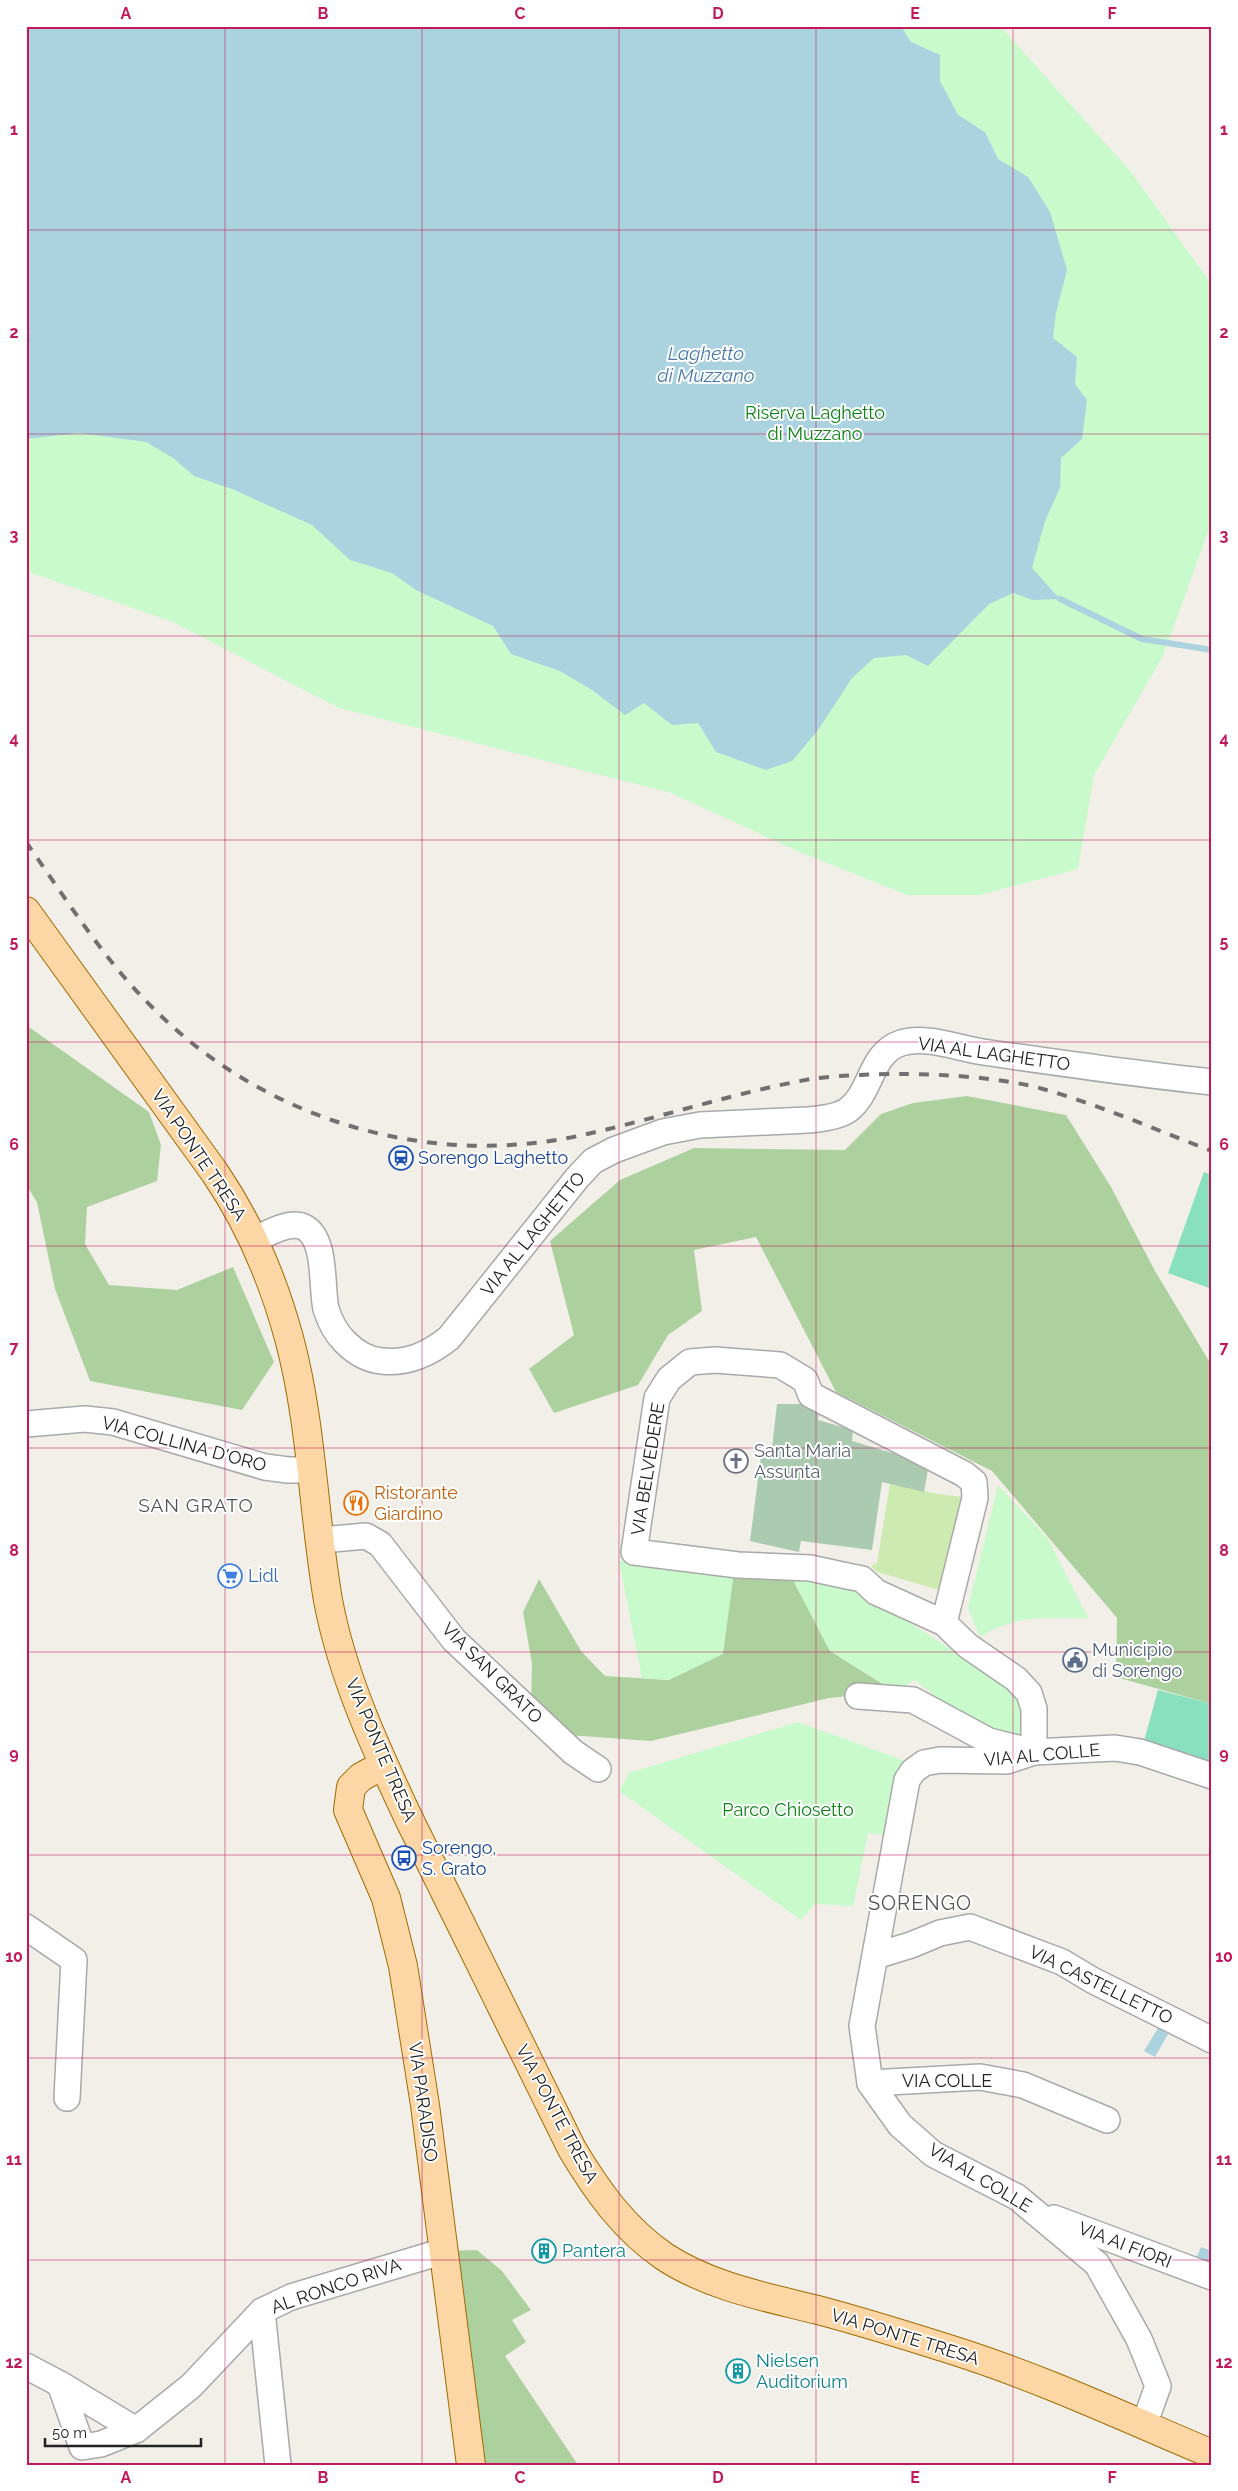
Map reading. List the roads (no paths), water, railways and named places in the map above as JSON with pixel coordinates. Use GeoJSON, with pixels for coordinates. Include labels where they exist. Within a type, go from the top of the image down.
{"type":"FeatureCollection","features":[{"type":"Feature","properties":{"kind":"main road","name":"VIA PONTE TRESA"},"geometry":{"type":"LineString","coordinates":[[26,911],[198,1148],[229,1194],[253,1240],[274,1292],[289,1339],[312,1470],[328,1599],[341,1655],[383,1765],[572,2149],[605,2201],[643,2239],[665,2257],[714,2282],[840,2316],[955,2351],[1050,2385],[1144,2425],[1207,2457]]}},
{"type":"Feature","properties":{"kind":"main road","name":"VIA PARADISO"},"geometry":{"type":"LineString","coordinates":[[383,1765],[361,1777],[352,1787],[348,1810],[379,1880],[394,1922],[403,1966],[425,2106],[471,2465]]}},
{"type":"Feature","properties":{"kind":"street","name":"VIA AL LAGHETTO"},"geometry":{"type":"LineString","coordinates":[[253,1240],[287,1226],[300,1226],[309,1230],[318,1246],[326,1310],[337,1332],[349,1346],[366,1356],[376,1360],[402,1361],[426,1354],[449,1338],[577,1178],[593,1161],[638,1141],[681,1128],[700,1125],[808,1120],[826,1118],[847,1110],[860,1098],[882,1055],[900,1043],[924,1041],[1130,1073],[1212,1082]]}},
{"type":"Feature","properties":{"kind":"street","name":"VIA BELVEDERE"},"geometry":{"type":"LineString","coordinates":[[944,1623],[975,1498],[974,1482],[964,1474],[811,1395],[805,1380],[780,1365],[715,1360],[690,1362],[669,1379],[657,1398],[634,1552],[738,1564],[810,1568],[862,1580],[876,1592],[944,1623],[968,1646],[1016,1680],[1029,1693],[1034,1709],[1034,1752]]}},
{"type":"Feature","properties":{"kind":"street","name":"VIA COLLINA D'ORO"},"geometry":{"type":"LineString","coordinates":[[26,1424],[85,1419],[113,1422],[265,1467],[288,1470],[312,1470]]}},
{"type":"Feature","properties":{"kind":"street","name":"VIA SAN GRATO"},"geometry":{"type":"LineString","coordinates":[[321,1540],[366,1536],[380,1544],[454,1640],[573,1752],[598,1769]]}},
{"type":"Feature","properties":{"kind":"street"},"geometry":{"type":"LineString","coordinates":[[858,1696],[913,1700],[989,1741],[1034,1752]]}},
{"type":"Feature","properties":{"kind":"street","name":"VIA AL COLLE"},"geometry":{"type":"LineString","coordinates":[[1144,2425],[1158,2386],[1139,2339],[1097,2264],[1038,2212],[1017,2197],[934,2154],[900,2125],[870,2083],[862,2026],[908,1780],[913,1771],[924,1763],[940,1760],[1007,1762],[1034,1752],[1115,1748],[1140,1752],[1212,1776]]}},
{"type":"Feature","properties":{"kind":"street"},"geometry":{"type":"LineString","coordinates":[[26,1927],[74,1960],[67,2098]]}},
{"type":"Feature","properties":{"kind":"street","name":"VIA CASTELLETTO"},"geometry":{"type":"LineString","coordinates":[[875,1956],[911,1945],[940,1932],[970,1927],[1062,1962],[1092,1980],[1212,2040]]}},
{"type":"Feature","properties":{"kind":"street","name":"VIA COLLE"},"geometry":{"type":"LineString","coordinates":[[870,2083],[980,2077],[1024,2085],[1107,2120]]}},
{"type":"Feature","properties":{"kind":"street","name":"VIA AI FIORI"},"geometry":{"type":"LineString","coordinates":[[1038,2212],[1212,2278]]}},
{"type":"Feature","properties":{"kind":"street","name":"AL RONCO RIVA"},"geometry":{"type":"LineString","coordinates":[[278,2465],[262,2311],[291,2297],[444,2251]]}},
{"type":"Feature","properties":{"kind":"street"},"geometry":{"type":"LineString","coordinates":[[60,2384],[82,2447],[101,2444],[136,2430],[191,2386],[262,2311]]}},
{"type":"Feature","properties":{"kind":"street"},"geometry":{"type":"LineString","coordinates":[[26,2366],[60,2384],[136,2430]]}},
{"type":"Feature","properties":{"kind":"water","name":"Laghetto di Muzzano"},"geometry":{"type":"Polygon","coordinates":[[[26,26],[901,26],[911,42],[940,55],[940,81],[958,115],[985,132],[998,159],[1028,177],[1050,212],[1067,270],[1056,313],[1053,338],[1077,357],[1075,384],[1087,400],[1082,439],[1061,458],[1060,488],[1045,521],[1032,568],[1060,599],[1033,600],[1013,593],[989,604],[928,666],[906,655],[874,658],[852,678],[818,730],[792,761],[766,770],[716,752],[698,723],[672,725],[644,703],[625,715],[592,690],[560,671],[511,654],[493,626],[416,590],[392,573],[350,560],[312,525],[232,489],[194,476],[173,458],[146,442],[80,433],[26,439],[26,26]]]}},
{"type":"Feature","properties":{"kind":"water"},"geometry":{"type":"Polygon","coordinates":[[[1158,2028],[1168,2034],[1155,2057],[1144,2051],[1158,2028]]]}},
{"type":"Feature","properties":{"kind":"water"},"geometry":{"type":"Polygon","coordinates":[[[1201,2247],[1212,2251],[1212,2268],[1195,2261],[1201,2247]]]}},
{"type":"Feature","properties":{"kind":"waterway"},"geometry":{"type":"LineString","coordinates":[[1060,599],[1142,639],[1212,650]]}},
{"type":"Feature","properties":{"kind":"railway"},"geometry":{"type":"LineString","coordinates":[[26,842],[103,951],[137,992],[156,1011],[200,1049],[247,1081],[298,1107],[352,1126],[407,1139],[464,1145],[521,1144],[578,1136],[752,1091],[811,1079],[858,1075],[920,1074],[993,1079],[1028,1085],[1107,1110],[1212,1151]]}},
{"type":"Feature","properties":{"kind":"place","name":"Sorengo Laghetto"},"geometry":{"type":"Point","coordinates":[401,1158]}},
{"type":"Feature","properties":{"kind":"place","name":"Santa Maria Assunta"},"geometry":{"type":"Point","coordinates":[736,1461]}},
{"type":"Feature","properties":{"kind":"place","name":"Ristorante Giardino"},"geometry":{"type":"Point","coordinates":[356,1503]}},
{"type":"Feature","properties":{"kind":"place","name":"Lidl"},"geometry":{"type":"Point","coordinates":[230,1576]}},
{"type":"Feature","properties":{"kind":"place","name":"Municipio di Sorengo"},"geometry":{"type":"Point","coordinates":[1075,1660]}},
{"type":"Feature","properties":{"kind":"place","name":"Sorengo, S. Grato"},"geometry":{"type":"Point","coordinates":[404,1858]}},
{"type":"Feature","properties":{"kind":"place","name":"Pantera"},"geometry":{"type":"Point","coordinates":[544,2251]}},
{"type":"Feature","properties":{"kind":"place","name":"Nielsen Auditorium"},"geometry":{"type":"Point","coordinates":[738,2371]}},
{"type":"Feature","properties":{"kind":"district","name":"SAN GRATO"},"geometry":{"type":"Point","coordinates":[196,1505]}},
{"type":"Feature","properties":{"kind":"district","name":"SORENGO"},"geometry":{"type":"Point","coordinates":[920,1903]}},
{"type":"Feature","properties":{"kind":"park label","name":"Riserva Laghetto di Muzzano"},"geometry":{"type":"Point","coordinates":[815,423]}},
{"type":"Feature","properties":{"kind":"park label","name":"Parco Chiosetto"},"geometry":{"type":"Point","coordinates":[788,1810]}}]}
